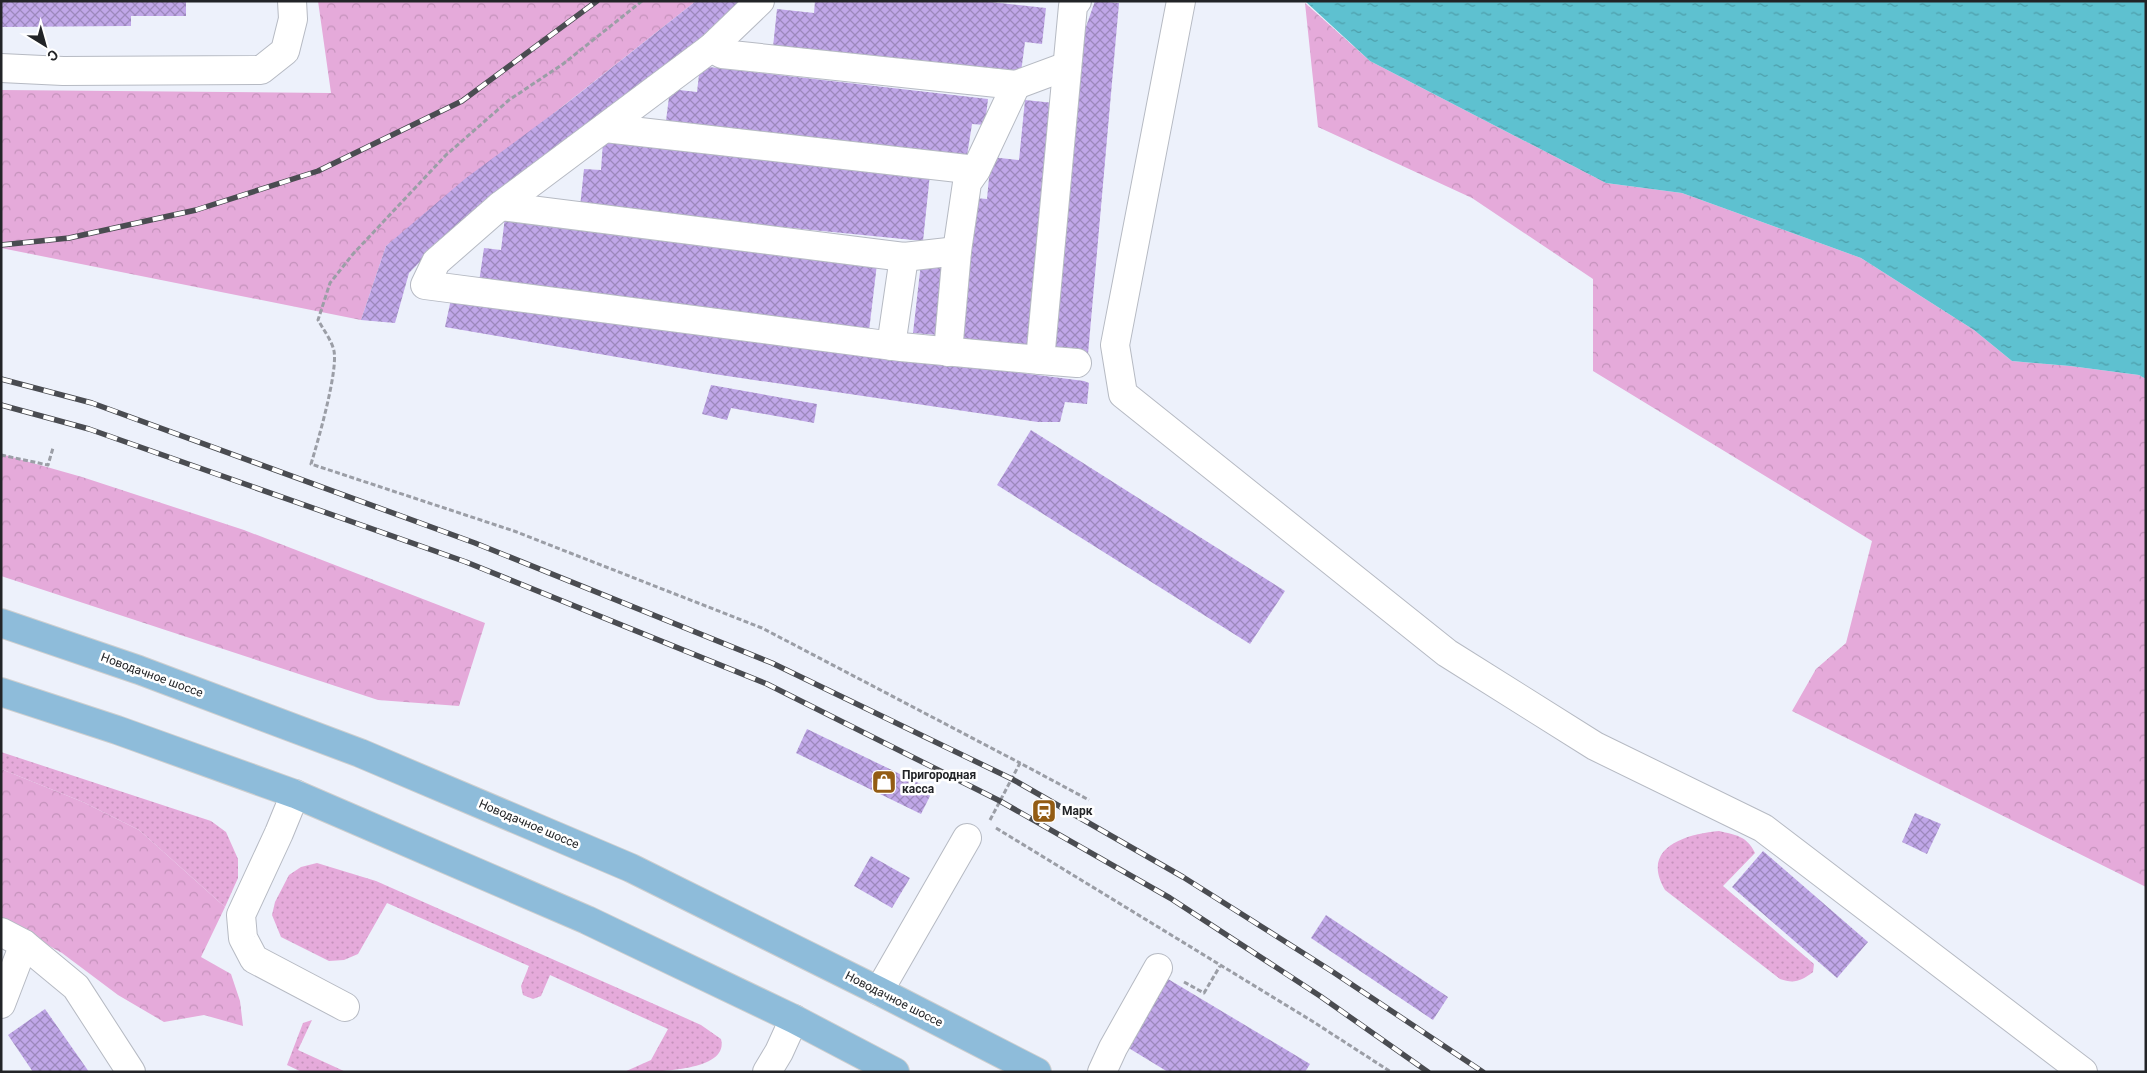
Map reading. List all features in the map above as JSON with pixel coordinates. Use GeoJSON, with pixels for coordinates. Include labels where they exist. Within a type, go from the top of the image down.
{"type":"FeatureCollection","features":[{"type":"Feature","properties":{"kind":"main road","name":"Новодачное шоссе"},"geometry":{"type":"LineString","coordinates":[[1,623],[139,670],[360,752],[631,868],[879,990],[1037,1072]]}},
{"type":"Feature","properties":{"kind":"main road"},"geometry":{"type":"LineString","coordinates":[[1,692],[117,730],[294,794],[588,920],[794,1019],[895,1072]]}},
{"type":"Feature","properties":{"kind":"street"},"geometry":{"type":"LineString","coordinates":[[1,68],[63,71],[261,70],[285,51],[293,19],[292,1]]}},
{"type":"Feature","properties":{"kind":"street"},"geometry":{"type":"LineString","coordinates":[[760,1],[711,48],[500,206],[436,262],[425,285],[891,346],[1077,363]]}},
{"type":"Feature","properties":{"kind":"street"},"geometry":{"type":"LineString","coordinates":[[1181,1],[1115,345],[1123,394],[1447,652],[1595,746],[1763,828],[2083,1072]]}},
{"type":"Feature","properties":{"kind":"street"},"geometry":{"type":"LineString","coordinates":[[1040,360],[1067,66],[1070,3]]}},
{"type":"Feature","properties":{"kind":"street"},"geometry":{"type":"LineString","coordinates":[[711,48],[722,54],[1016,85],[1067,66]]}},
{"type":"Feature","properties":{"kind":"street"},"geometry":{"type":"LineString","coordinates":[[948,352],[957,252],[967,183],[976,170],[1016,85]]}},
{"type":"Feature","properties":{"kind":"street"},"geometry":{"type":"LineString","coordinates":[[605,128],[976,170]]}},
{"type":"Feature","properties":{"kind":"street"},"geometry":{"type":"LineString","coordinates":[[500,206],[904,257],[957,252]]}},
{"type":"Feature","properties":{"kind":"street"},"geometry":{"type":"LineString","coordinates":[[891,346],[904,257]]}},
{"type":"Feature","properties":{"kind":"street"},"geometry":{"type":"LineString","coordinates":[[294,794],[279,833],[241,916],[243,938],[254,959],[345,1007]]}},
{"type":"Feature","properties":{"kind":"street"},"geometry":{"type":"LineString","coordinates":[[879,990],[967,838]]}},
{"type":"Feature","properties":{"kind":"street"},"geometry":{"type":"LineString","coordinates":[[1,1004],[12,938],[76,986],[131,1072]]}},
{"type":"Feature","properties":{"kind":"street"},"geometry":{"type":"LineString","coordinates":[[1102,1072],[1113,1048],[1158,968]]}},
{"type":"Feature","properties":{"kind":"street"},"geometry":{"type":"LineString","coordinates":[[766,1072],[779,1052],[794,1019]]}},
{"type":"Feature","properties":{"kind":"path"},"geometry":{"type":"LineString","coordinates":[[642,1],[563,64],[509,100],[446,155],[353,254],[330,283],[318,320],[334,351],[332,374],[320,434],[311,464],[514,531],[762,628],[1088,800]]}},
{"type":"Feature","properties":{"kind":"path"},"geometry":{"type":"LineString","coordinates":[[1,455],[48,465],[53,448]]}},
{"type":"Feature","properties":{"kind":"path"},"geometry":{"type":"LineString","coordinates":[[1020,763],[988,823],[1312,1021],[1391,1072]]}},
{"type":"Feature","properties":{"kind":"path"},"geometry":{"type":"LineString","coordinates":[[1158,968],[1204,993],[1220,966]]}},
{"type":"Feature","properties":{"kind":"green space"},"geometry":{"type":"Polygon","coordinates":[[[318,1],[696,1],[386,246],[361,320],[1,248],[1,90],[331,93],[318,1]]]}},
{"type":"Feature","properties":{"kind":"green space"},"geometry":{"type":"Polygon","coordinates":[[[1305,3],[1370,61],[1606,183],[1682,193],[1861,258],[1974,330],[2012,361],[2139,375],[2146,379],[2146,887],[1792,711],[1816,669],[1846,643],[1872,541],[1593,371],[1593,279],[1472,198],[1318,127],[1305,3]]]}},
{"type":"Feature","properties":{"kind":"green space"},"geometry":{"type":"Polygon","coordinates":[[[1,454],[82,477],[244,530],[485,623],[459,706],[378,700],[1,576],[1,454]]]}},
{"type":"Feature","properties":{"kind":"green space"},"geometry":{"type":"Polygon","coordinates":[[[1,752],[211,821],[226,832],[238,859],[238,878],[225,907],[139,830],[83,802],[1,769],[1,752]]]}},
{"type":"Feature","properties":{"kind":"green space"},"geometry":{"type":"Polygon","coordinates":[[[1,769],[83,802],[139,830],[225,907],[201,957],[231,974],[240,1001],[243,1026],[204,1015],[164,1022],[118,995],[62,953],[1,919],[1,769]]]}},
{"type":"Feature","properties":{"kind":"green space"},"geometry":{"type":"Polygon","coordinates":[[[1719,831],[1736,835],[1745,840],[1755,853],[1723,886],[1814,964],[1813,972],[1805,978],[1797,981],[1780,979],[1665,890],[1659,876],[1658,863],[1662,854],[1680,840],[1719,831]]]}},
{"type":"Feature","properties":{"kind":"green space"},"geometry":{"type":"Polygon","coordinates":[[[317,863],[376,881],[701,1025],[721,1039],[720,1050],[713,1058],[686,1068],[668,1071],[624,1072],[651,1060],[668,1029],[550,975],[541,996],[533,999],[523,995],[521,986],[529,966],[387,903],[358,954],[344,960],[329,961],[281,937],[272,915],[275,902],[289,875],[301,867],[317,863]]]}},
{"type":"Feature","properties":{"kind":"green space"},"geometry":{"type":"Polygon","coordinates":[[[312,1020],[298,1050],[346,1072],[302,1072],[287,1065],[303,1023],[312,1020]]]}},
{"type":"Feature","properties":{"kind":"water"},"geometry":{"type":"Polygon","coordinates":[[[1305,1],[2146,1],[2146,379],[2139,375],[2012,361],[1974,330],[1861,258],[1682,193],[1606,183],[1370,61],[1305,1]]]}},
{"type":"Feature","properties":{"kind":"building"},"geometry":{"type":"Polygon","coordinates":[[[1,1],[186,1],[186,16],[131,16],[131,26],[1,27],[1,1]]]}},
{"type":"Feature","properties":{"kind":"building"},"geometry":{"type":"Polygon","coordinates":[[[696,1],[744,1],[716,31],[449,232],[409,273],[395,323],[361,320],[386,246],[466,178],[566,104],[696,1]]]}},
{"type":"Feature","properties":{"kind":"building"},"geometry":{"type":"Polygon","coordinates":[[[815,1],[982,1],[1046,8],[1042,44],[1025,42],[1021,72],[773,47],[777,9],[814,13],[815,1]]]}},
{"type":"Feature","properties":{"kind":"building"},"geometry":{"type":"Polygon","coordinates":[[[1095,1],[1119,3],[1088,354],[1052,350],[1081,41],[1095,1]]]}},
{"type":"Feature","properties":{"kind":"building"},"geometry":{"type":"Polygon","coordinates":[[[700,66],[988,99],[985,125],[972,124],[967,156],[666,121],[670,89],[697,92],[700,66]]]}},
{"type":"Feature","properties":{"kind":"building"},"geometry":{"type":"Polygon","coordinates":[[[1025,100],[1054,103],[1030,348],[960,341],[974,198],[987,199],[991,157],[1019,160],[1025,100]]]}},
{"type":"Feature","properties":{"kind":"building"},"geometry":{"type":"Polygon","coordinates":[[[603,142],[930,174],[923,241],[580,207],[584,169],[601,170],[603,142]]]}},
{"type":"Feature","properties":{"kind":"building"},"geometry":{"type":"Polygon","coordinates":[[[505,217],[877,264],[869,331],[479,282],[484,248],[501,250],[505,217]]]}},
{"type":"Feature","properties":{"kind":"building"},"geometry":{"type":"Polygon","coordinates":[[[921,263],[946,266],[938,335],[913,333],[921,263]]]}},
{"type":"Feature","properties":{"kind":"building"},"geometry":{"type":"Polygon","coordinates":[[[451,299],[1084,381],[1089,383],[1087,404],[1065,402],[1060,422],[1038,422],[714,374],[445,327],[451,299]]]}},
{"type":"Feature","properties":{"kind":"building"},"geometry":{"type":"Polygon","coordinates":[[[711,385],[817,404],[814,423],[731,408],[727,420],[702,414],[711,385]]]}},
{"type":"Feature","properties":{"kind":"building"},"geometry":{"type":"Polygon","coordinates":[[[1031,430],[1285,591],[1250,644],[997,485],[1031,430]]]}},
{"type":"Feature","properties":{"kind":"building"},"geometry":{"type":"Polygon","coordinates":[[[807,729],[933,790],[921,814],[796,753],[807,729]]]}},
{"type":"Feature","properties":{"kind":"building"},"geometry":{"type":"Polygon","coordinates":[[[1915,813],[1941,824],[1927,854],[1902,842],[1915,813]]]}},
{"type":"Feature","properties":{"kind":"building"},"geometry":{"type":"Polygon","coordinates":[[[1763,851],[1868,942],[1837,978],[1732,887],[1763,851]]]}},
{"type":"Feature","properties":{"kind":"building"},"geometry":{"type":"Polygon","coordinates":[[[871,856],[910,878],[892,908],[854,886],[871,856]]]}},
{"type":"Feature","properties":{"kind":"building"},"geometry":{"type":"Polygon","coordinates":[[[1326,915],[1448,997],[1433,1020],[1311,938],[1326,915]]]}},
{"type":"Feature","properties":{"kind":"building"},"geometry":{"type":"Polygon","coordinates":[[[1168,979],[1310,1064],[1305,1072],[1168,1072],[1127,1047],[1168,979]]]}},
{"type":"Feature","properties":{"kind":"building"},"geometry":{"type":"Polygon","coordinates":[[[45,1009],[89,1072],[33,1072],[8,1035],[45,1009]]]}},
{"type":"Feature","properties":{"kind":"railway"},"geometry":{"type":"LineString","coordinates":[[1,245],[69,238],[196,210],[318,171],[462,101],[597,1]]}},
{"type":"Feature","properties":{"kind":"railway"},"geometry":{"type":"LineString","coordinates":[[1,379],[92,403],[475,543],[772,663],[1012,779],[1183,877],[1333,972],[1483,1072]]}},
{"type":"Feature","properties":{"kind":"railway"},"geometry":{"type":"LineString","coordinates":[[1,405],[89,429],[466,562],[767,684],[1000,801],[1170,898],[1320,996],[1428,1072]]}},
{"type":"Feature","properties":{"kind":"place","name":"Пригородная касса"},"geometry":{"type":"Point","coordinates":[884,782]}},
{"type":"Feature","properties":{"kind":"place","name":"Марк"},"geometry":{"type":"Point","coordinates":[1044,811]}}]}
